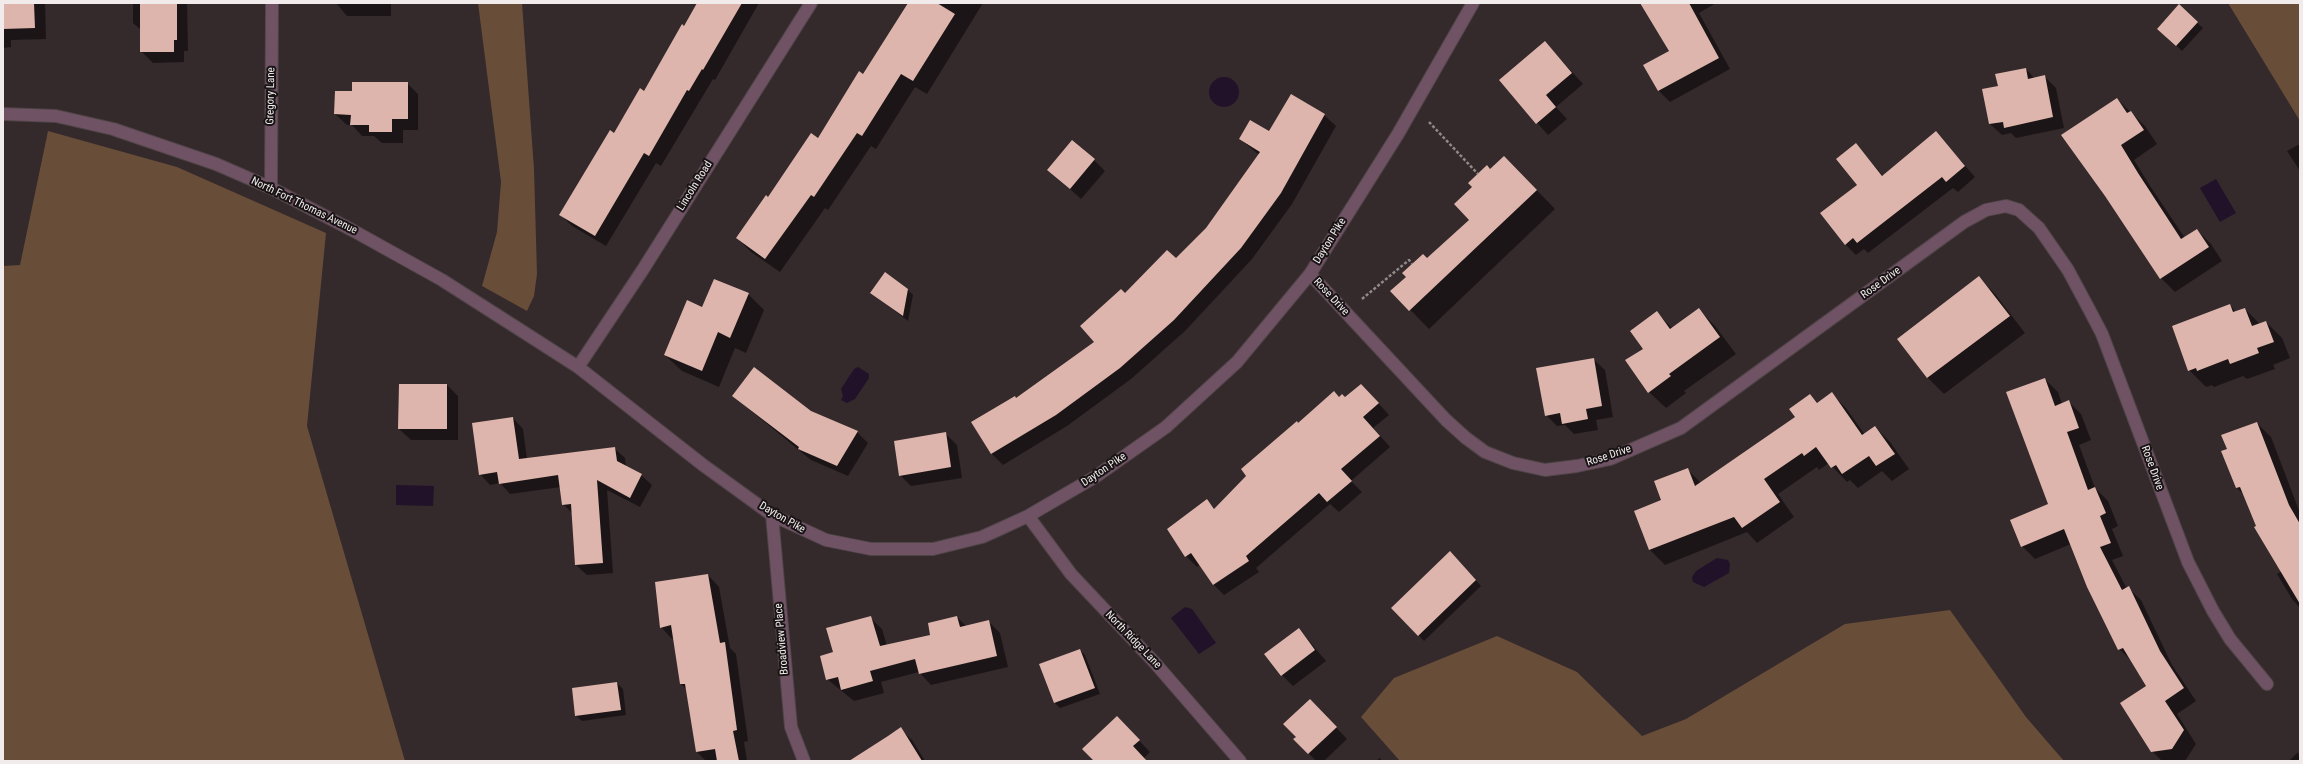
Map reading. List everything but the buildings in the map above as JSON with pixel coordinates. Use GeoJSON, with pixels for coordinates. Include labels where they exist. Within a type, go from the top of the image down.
{"type":"FeatureCollection","features":[{"type":"Feature","properties":{"kind":"street","name":"Gregory Lane"},"geometry":{"type":"LineString","coordinates":[[271,188],[272,3]]}},
{"type":"Feature","properties":{"kind":"street","name":"Lincoln Road"},"geometry":{"type":"LineString","coordinates":[[578,367],[642,271],[811,3]]}},
{"type":"Feature","properties":{"kind":"street","name":"Dayton Pike"},"geometry":{"type":"LineString","coordinates":[[578,367],[703,466],[772,515],[826,540],[871,549],[933,549],[982,537],[1028,516],[1095,477],[1166,427],[1237,362],[1310,274],[1413,106],[1473,3]]}},
{"type":"Feature","properties":{"kind":"street","name":"North Fort Thomas Avenue"},"geometry":{"type":"LineString","coordinates":[[3,114],[56,116],[113,129],[216,164],[271,188],[352,230],[442,280],[578,367]]}},
{"type":"Feature","properties":{"kind":"street","name":"Rose Drive"},"geometry":{"type":"LineString","coordinates":[[1310,274],[1446,420],[1466,438],[1485,452],[1513,463],[1545,470],[1577,466],[1610,459],[1681,428],[1964,222],[1986,210],[2006,206],[2019,210],[2039,228],[2068,270],[2090,311],[2102,334],[2188,562],[2212,611],[2230,639],[2267,684]]}},
{"type":"Feature","properties":{"kind":"street","name":"Broadview Place"},"geometry":{"type":"LineString","coordinates":[[772,515],[791,727],[804,761]]}},
{"type":"Feature","properties":{"kind":"street","name":"North Ridge Lane"},"geometry":{"type":"LineString","coordinates":[[1028,516],[1071,574],[1155,663],[1240,761]]}},
{"type":"Feature","properties":{"kind":"path"},"geometry":{"type":"LineString","coordinates":[[1413,106],[1478,174]]}},
{"type":"Feature","properties":{"kind":"path"},"geometry":{"type":"LineString","coordinates":[[1346,312],[1408,260],[1412,264]]}},
{"type":"Feature","properties":{"kind":"shaded area"},"geometry":{"type":"Polygon","coordinates":[[[478,3],[522,3],[534,169],[537,274],[534,296],[527,311],[482,286],[497,232],[501,182],[478,3]]]}},
{"type":"Feature","properties":{"kind":"shaded area"},"geometry":{"type":"Polygon","coordinates":[[[2228,3],[2300,3],[2300,121],[2228,3]]]}},
{"type":"Feature","properties":{"kind":"shaded area"},"geometry":{"type":"Polygon","coordinates":[[[1224,77],[1235,81],[1239,92],[1235,103],[1224,107],[1213,103],[1209,92],[1213,81],[1224,77]]]}},
{"type":"Feature","properties":{"kind":"shaded area"},"geometry":{"type":"Polygon","coordinates":[[[48,131],[177,167],[326,233],[307,426],[405,761],[3,761],[3,266],[20,265],[48,131]]]}},
{"type":"Feature","properties":{"kind":"shaded area"},"geometry":{"type":"Polygon","coordinates":[[[2216,179],[2236,213],[2220,222],[2200,188],[2216,179]]]}},
{"type":"Feature","properties":{"kind":"shaded area"},"geometry":{"type":"Polygon","coordinates":[[[858,367],[869,374],[869,378],[855,399],[847,403],[841,400],[843,396],[841,389],[854,369],[858,367]]]}},
{"type":"Feature","properties":{"kind":"shaded area"},"geometry":{"type":"Polygon","coordinates":[[[396,485],[434,486],[433,506],[396,505],[396,485]]]}},
{"type":"Feature","properties":{"kind":"shaded area"},"geometry":{"type":"Polygon","coordinates":[[[1717,558],[1728,560],[1730,564],[1729,573],[1704,587],[1693,582],[1692,577],[1696,571],[1717,558]]]}},
{"type":"Feature","properties":{"kind":"shaded area"},"geometry":{"type":"Polygon","coordinates":[[[1185,607],[1192,609],[1216,643],[1199,654],[1171,618],[1185,607]]]}},
{"type":"Feature","properties":{"kind":"shaded area"},"geometry":{"type":"Polygon","coordinates":[[[1950,610],[2026,717],[2064,761],[1400,761],[1361,717],[1394,678],[1497,636],[1577,672],[1642,736],[1686,719],[1845,624],[1950,610]]]}}]}
